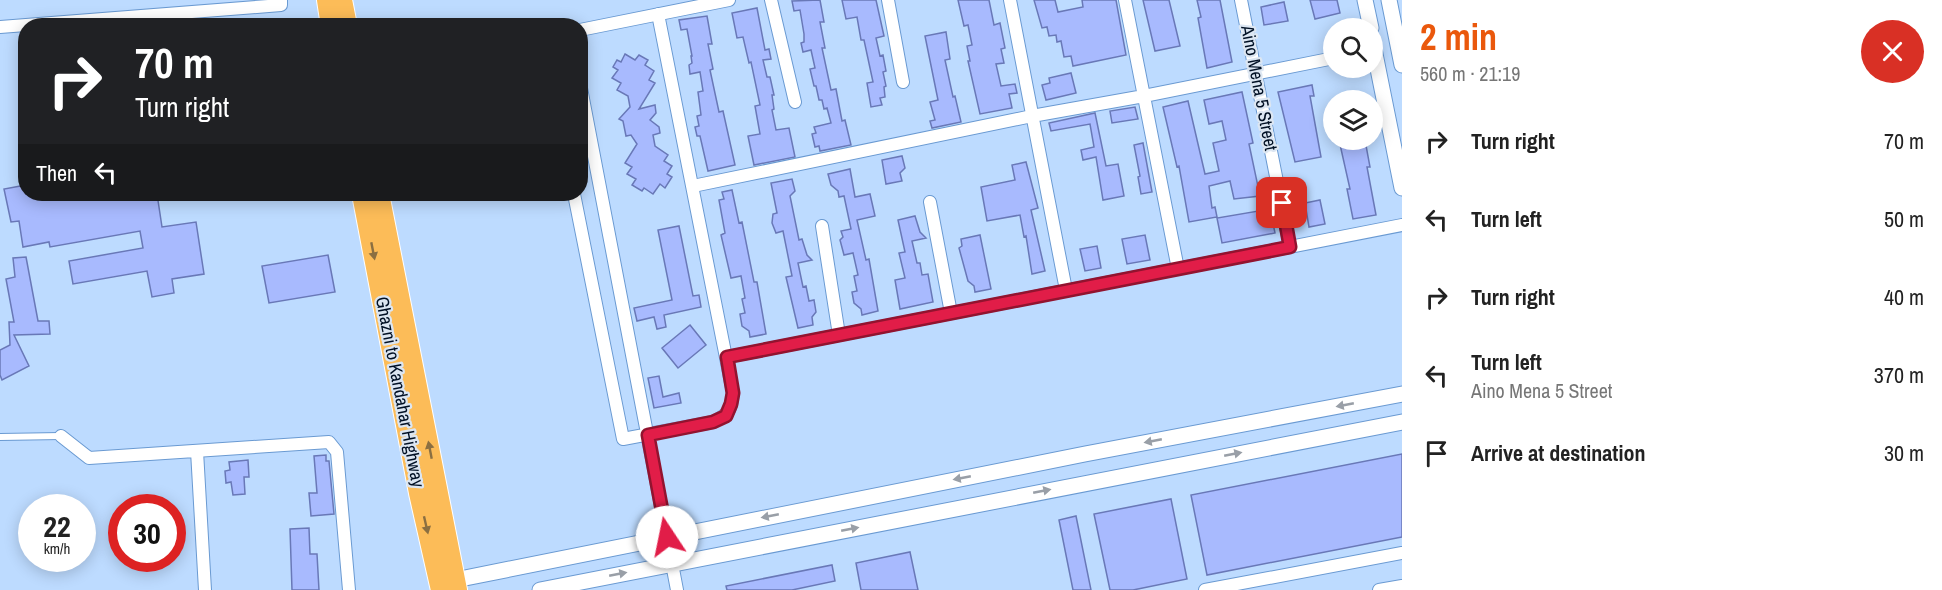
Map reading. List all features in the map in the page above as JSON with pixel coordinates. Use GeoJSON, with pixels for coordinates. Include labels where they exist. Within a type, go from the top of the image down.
{"type":"FeatureCollection","features":[{"type":"Feature","properties":{"kind":"highway"},"geometry":{"type":"LineString","coordinates":[[327,0],[330,18]]}},
{"type":"Feature","properties":{"kind":"highway"},"geometry":{"type":"LineString","coordinates":[[342,0],[345,18]]}},
{"type":"Feature","properties":{"kind":"highway","name":"Ghazni to Kandahar Highway"},"geometry":{"type":"LineString","coordinates":[[363,201],[419,493],[448,586]]}},
{"type":"Feature","properties":{"kind":"highway","name":"Ghazni to Kandahar Highway"},"geometry":{"type":"LineString","coordinates":[[381,201],[448,586]]}},
{"type":"Feature","properties":{"kind":"street"},"geometry":{"type":"LineString","coordinates":[[115,18],[281,5],[281,0]]}},
{"type":"Feature","properties":{"kind":"street"},"geometry":{"type":"LineString","coordinates":[[588,28],[729,0]]}},
{"type":"Feature","properties":{"kind":"street"},"geometry":{"type":"LineString","coordinates":[[771,0],[795,102]]}},
{"type":"Feature","properties":{"kind":"street"},"geometry":{"type":"LineString","coordinates":[[888,0],[903,82]]}},
{"type":"Feature","properties":{"kind":"street"},"geometry":{"type":"LineString","coordinates":[[1010,0],[1066,291]]}},
{"type":"Feature","properties":{"kind":"street"},"geometry":{"type":"LineString","coordinates":[[1125,0],[1178,269]]}},
{"type":"Feature","properties":{"kind":"street","name":"Aino Mena 5 Street"},"geometry":{"type":"LineString","coordinates":[[1241,0],[1290,247]]}},
{"type":"Feature","properties":{"kind":"street"},"geometry":{"type":"LineString","coordinates":[[1365,0],[1369,18]]}},
{"type":"Feature","properties":{"kind":"street"},"geometry":{"type":"LineString","coordinates":[[1389,0],[1402,65]]}},
{"type":"Feature","properties":{"kind":"street"},"geometry":{"type":"LineString","coordinates":[[575,201],[622,439],[713,422],[726,416],[733,393],[727,357],[658,14]]}},
{"type":"Feature","properties":{"kind":"street"},"geometry":{"type":"LineString","coordinates":[[0,27],[18,26]]}},
{"type":"Feature","properties":{"kind":"street"},"geometry":{"type":"LineString","coordinates":[[693,186],[1032,116],[1323,60]]}},
{"type":"Feature","properties":{"kind":"street"},"geometry":{"type":"LineString","coordinates":[[1379,78],[1402,188]]}},
{"type":"Feature","properties":{"kind":"street"},"geometry":{"type":"LineString","coordinates":[[588,124],[677,590]]}},
{"type":"Feature","properties":{"kind":"street"},"geometry":{"type":"LineString","coordinates":[[930,202],[951,313]]}},
{"type":"Feature","properties":{"kind":"street"},"geometry":{"type":"LineString","coordinates":[[727,357],[1402,225]]}},
{"type":"Feature","properties":{"kind":"street"},"geometry":{"type":"LineString","coordinates":[[822,226],[839,335]]}},
{"type":"Feature","properties":{"kind":"street"},"geometry":{"type":"LineString","coordinates":[[448,586],[667,537],[1402,394]]}},
{"type":"Feature","properties":{"kind":"street"},"geometry":{"type":"LineString","coordinates":[[540,590],[1402,422]]}},
{"type":"Feature","properties":{"kind":"street"},"geometry":{"type":"LineString","coordinates":[[61,436],[89,458],[329,442],[338,452],[349,590]]}},
{"type":"Feature","properties":{"kind":"street"},"geometry":{"type":"LineString","coordinates":[[197,451],[205,590]]}},
{"type":"Feature","properties":{"kind":"street"},"geometry":{"type":"LineString","coordinates":[[1204,590],[1402,553]]}},
{"type":"Feature","properties":{"kind":"street"},"geometry":{"type":"LineString","coordinates":[[1379,590],[1402,586]]}},
{"type":"Feature","properties":{"kind":"lane"},"geometry":{"type":"LineString","coordinates":[[0,437],[61,436]]}},
{"type":"Feature","properties":{"kind":"building"},"geometry":{"type":"Polygon","coordinates":[[[820,0],[824,22],[820,22],[825,48],[822,48],[831,90],[836,89],[842,121],[845,120],[851,145],[820,151],[819,146],[815,147],[812,134],[816,133],[814,127],[831,123],[827,108],[824,109],[816,86],[814,86],[810,69],[815,68],[811,50],[803,52],[801,43],[804,42],[804,34],[800,10],[794,11],[792,1],[820,0]]]}},
{"type":"Feature","properties":{"kind":"building"},"geometry":{"type":"Polygon","coordinates":[[[842,0],[876,0],[884,36],[876,38],[886,71],[883,72],[886,86],[884,87],[885,97],[880,98],[882,105],[871,107],[867,83],[873,82],[864,40],[861,40],[857,17],[846,19],[842,0]]]}},
{"type":"Feature","properties":{"kind":"building"},"geometry":{"type":"Polygon","coordinates":[[[958,0],[989,0],[994,25],[1000,23],[1005,48],[1001,49],[1004,63],[996,64],[1001,86],[1015,84],[1017,93],[1009,94],[1012,108],[980,114],[968,61],[970,61],[967,46],[972,45],[968,25],[964,26],[958,0]]]}},
{"type":"Feature","properties":{"kind":"building"},"geometry":{"type":"Polygon","coordinates":[[[1034,0],[1055,0],[1058,12],[1083,7],[1082,0],[1116,0],[1126,55],[1073,66],[1071,56],[1064,57],[1061,41],[1057,42],[1056,35],[1049,36],[1047,27],[1042,28],[1034,0]]]}},
{"type":"Feature","properties":{"kind":"building"},"geometry":{"type":"Polygon","coordinates":[[[1143,0],[1169,0],[1180,46],[1155,51],[1143,0]]]}},
{"type":"Feature","properties":{"kind":"building"},"geometry":{"type":"Polygon","coordinates":[[[1197,0],[1220,0],[1232,62],[1207,68],[1197,0]]]}},
{"type":"Feature","properties":{"kind":"building"},"geometry":{"type":"Polygon","coordinates":[[[1310,0],[1337,0],[1340,13],[1315,19],[1310,0]]]}},
{"type":"Feature","properties":{"kind":"building"},"geometry":{"type":"Polygon","coordinates":[[[1284,2],[1288,21],[1264,25],[1261,7],[1284,2]]]}},
{"type":"Feature","properties":{"kind":"building"},"geometry":{"type":"Polygon","coordinates":[[[757,8],[765,50],[769,49],[771,59],[763,60],[774,95],[772,95],[774,109],[772,110],[776,130],[789,128],[795,157],[754,165],[748,136],[760,134],[755,106],[760,105],[751,62],[749,63],[743,37],[737,38],[732,13],[757,8]]]}},
{"type":"Feature","properties":{"kind":"building"},"geometry":{"type":"Polygon","coordinates":[[[707,16],[712,44],[708,44],[713,69],[710,70],[719,112],[723,111],[735,165],[708,171],[700,136],[697,136],[695,127],[699,126],[697,116],[701,115],[698,92],[703,91],[700,72],[690,74],[689,65],[692,63],[692,56],[687,29],[681,30],[679,20],[707,16]]]}},
{"type":"Feature","properties":{"kind":"building"},"geometry":{"type":"Polygon","coordinates":[[[946,32],[950,59],[945,60],[961,122],[932,128],[930,121],[935,120],[930,102],[938,100],[925,36],[946,32]]]}},
{"type":"Feature","properties":{"kind":"building"},"geometry":{"type":"Polygon","coordinates":[[[625,54],[635,60],[639,55],[648,60],[645,65],[654,71],[649,80],[655,83],[639,109],[655,105],[656,113],[650,120],[659,127],[660,133],[653,135],[655,146],[668,155],[664,161],[672,166],[667,174],[672,177],[665,188],[660,184],[653,194],[644,188],[642,191],[632,185],[636,179],[627,174],[632,167],[625,163],[637,144],[631,135],[626,136],[623,121],[619,119],[630,107],[628,96],[617,90],[621,83],[612,78],[618,70],[613,67],[617,60],[621,62],[625,54]]]}},
{"type":"Feature","properties":{"kind":"building"},"geometry":{"type":"Polygon","coordinates":[[[1071,73],[1076,93],[1046,100],[1042,85],[1050,83],[1049,78],[1071,73]]]}},
{"type":"Feature","properties":{"kind":"building"},"geometry":{"type":"Polygon","coordinates":[[[1312,85],[1314,96],[1310,96],[1321,157],[1295,162],[1278,92],[1312,85]]]}},
{"type":"Feature","properties":{"kind":"building"},"geometry":{"type":"Polygon","coordinates":[[[1242,92],[1253,143],[1249,144],[1260,196],[1234,199],[1230,181],[1209,186],[1212,208],[1215,207],[1217,217],[1189,222],[1179,166],[1177,167],[1163,107],[1188,101],[1205,174],[1219,171],[1213,143],[1226,140],[1222,121],[1209,124],[1204,100],[1242,92]]]}},
{"type":"Feature","properties":{"kind":"building"},"geometry":{"type":"Polygon","coordinates":[[[1135,107],[1138,119],[1112,123],[1110,111],[1135,107]]]}},
{"type":"Feature","properties":{"kind":"building"},"geometry":{"type":"Polygon","coordinates":[[[1095,113],[1106,166],[1118,164],[1124,196],[1103,200],[1096,157],[1083,160],[1081,150],[1094,147],[1090,124],[1051,131],[1049,123],[1095,113]]]}},
{"type":"Feature","properties":{"kind":"building"},"geometry":{"type":"Polygon","coordinates":[[[1143,143],[1152,192],[1141,194],[1134,145],[1143,143]]]}},
{"type":"Feature","properties":{"kind":"building"},"geometry":{"type":"Polygon","coordinates":[[[1341,150],[1367,150],[1370,167],[1367,167],[1376,215],[1353,219],[1347,189],[1350,189],[1341,150]]]}},
{"type":"Feature","properties":{"kind":"building"},"geometry":{"type":"Polygon","coordinates":[[[902,156],[905,168],[900,173],[902,181],[886,184],[882,160],[902,156]]]}},
{"type":"Feature","properties":{"kind":"building"},"geometry":{"type":"Polygon","coordinates":[[[1026,162],[1038,208],[1031,210],[1045,271],[1032,274],[1020,215],[987,221],[981,187],[1015,180],[1012,165],[1026,162]]]}},
{"type":"Feature","properties":{"kind":"building"},"geometry":{"type":"Polygon","coordinates":[[[850,169],[855,197],[870,194],[875,216],[857,220],[866,260],[869,259],[878,311],[862,315],[861,309],[854,303],[852,292],[857,291],[854,276],[858,275],[853,253],[844,255],[840,240],[843,237],[841,231],[851,229],[844,196],[839,197],[838,191],[831,185],[828,174],[850,169]]]}},
{"type":"Feature","properties":{"kind":"building"},"geometry":{"type":"Polygon","coordinates":[[[792,179],[795,191],[790,196],[799,240],[802,239],[807,255],[812,260],[798,263],[803,287],[806,286],[809,301],[814,300],[816,312],[812,317],[813,325],[798,328],[786,277],[792,276],[783,231],[776,233],[772,223],[773,214],[777,213],[771,183],[792,179]]]}},
{"type":"Feature","properties":{"kind":"building"},"geometry":{"type":"Polygon","coordinates":[[[18,186],[18,201],[158,201],[162,227],[196,222],[204,274],[172,279],[174,293],[152,297],[147,271],[73,284],[69,261],[143,248],[140,231],[50,247],[49,242],[23,247],[19,221],[11,222],[4,189],[18,186]]]}},
{"type":"Feature","properties":{"kind":"building"},"geometry":{"type":"Polygon","coordinates":[[[732,190],[739,223],[742,222],[754,282],[757,282],[766,334],[750,337],[749,331],[742,326],[740,314],[745,313],[741,276],[731,278],[721,235],[725,233],[719,200],[724,199],[722,192],[732,190]]]}},
{"type":"Feature","properties":{"kind":"building"},"geometry":{"type":"Polygon","coordinates":[[[1320,200],[1325,224],[1309,227],[1305,203],[1320,200]]]}},
{"type":"Feature","properties":{"kind":"building"},"geometry":{"type":"Polygon","coordinates":[[[1270,209],[1275,233],[1222,243],[1217,218],[1270,209]]]}},
{"type":"Feature","properties":{"kind":"building"},"geometry":{"type":"Polygon","coordinates":[[[915,216],[920,232],[926,238],[912,241],[922,275],[928,274],[933,302],[900,309],[895,280],[905,278],[899,253],[905,252],[898,220],[915,216]]]}},
{"type":"Feature","properties":{"kind":"building"},"geometry":{"type":"Polygon","coordinates":[[[679,226],[693,296],[699,295],[701,307],[664,315],[666,327],[657,329],[654,317],[637,321],[634,308],[672,300],[658,230],[679,226]]]}},
{"type":"Feature","properties":{"kind":"building"},"geometry":{"type":"Polygon","coordinates":[[[980,235],[991,289],[975,292],[974,286],[968,281],[959,248],[962,246],[961,239],[980,235]]]}},
{"type":"Feature","properties":{"kind":"building"},"geometry":{"type":"Polygon","coordinates":[[[1145,235],[1150,260],[1127,264],[1122,239],[1145,235]]]}},
{"type":"Feature","properties":{"kind":"building"},"geometry":{"type":"Polygon","coordinates":[[[1097,246],[1101,268],[1085,271],[1080,249],[1097,246]]]}},
{"type":"Feature","properties":{"kind":"building"},"geometry":{"type":"Polygon","coordinates":[[[328,255],[335,292],[269,303],[262,266],[328,255]]]}},
{"type":"Feature","properties":{"kind":"building"},"geometry":{"type":"Polygon","coordinates":[[[26,257],[38,321],[49,321],[50,334],[14,335],[29,366],[2,380],[0,350],[10,345],[9,322],[14,322],[6,279],[15,277],[13,258],[26,257]]]}},
{"type":"Feature","properties":{"kind":"building"},"geometry":{"type":"Polygon","coordinates":[[[690,325],[706,345],[678,368],[662,348],[690,325]]]}},
{"type":"Feature","properties":{"kind":"building"},"geometry":{"type":"Polygon","coordinates":[[[659,376],[663,397],[679,393],[681,403],[654,408],[648,378],[659,376]]]}},
{"type":"Feature","properties":{"kind":"building"},"geometry":{"type":"Polygon","coordinates":[[[1402,454],[1402,537],[1207,575],[1191,495],[1402,454]]]}},
{"type":"Feature","properties":{"kind":"building"},"geometry":{"type":"Polygon","coordinates":[[[326,455],[326,461],[329,461],[334,514],[311,516],[309,493],[317,493],[314,456],[326,455]]]}},
{"type":"Feature","properties":{"kind":"building"},"geometry":{"type":"Polygon","coordinates":[[[248,460],[249,477],[244,477],[245,494],[233,495],[231,482],[226,483],[225,471],[230,470],[229,462],[248,460]]]}},
{"type":"Feature","properties":{"kind":"building"},"geometry":{"type":"Polygon","coordinates":[[[1171,499],[1187,579],[1133,590],[1110,590],[1094,514],[1171,499]]]}},
{"type":"Feature","properties":{"kind":"building"},"geometry":{"type":"Polygon","coordinates":[[[1076,516],[1091,590],[1073,590],[1059,520],[1076,516]]]}},
{"type":"Feature","properties":{"kind":"building"},"geometry":{"type":"Polygon","coordinates":[[[309,528],[310,554],[317,554],[319,590],[292,590],[290,529],[309,528]]]}},
{"type":"Feature","properties":{"kind":"building"},"geometry":{"type":"Polygon","coordinates":[[[910,552],[918,590],[861,590],[856,563],[910,552]]]}},
{"type":"Feature","properties":{"kind":"building"},"geometry":{"type":"Polygon","coordinates":[[[832,565],[835,581],[792,590],[727,590],[726,586],[832,565]]]}},
{"type":"Feature","properties":{"kind":"route"},"geometry":{"type":"LineString","coordinates":[[667,537],[648,435],[713,422],[726,416],[733,393],[727,357],[1290,247],[1282,203]]}}]}
